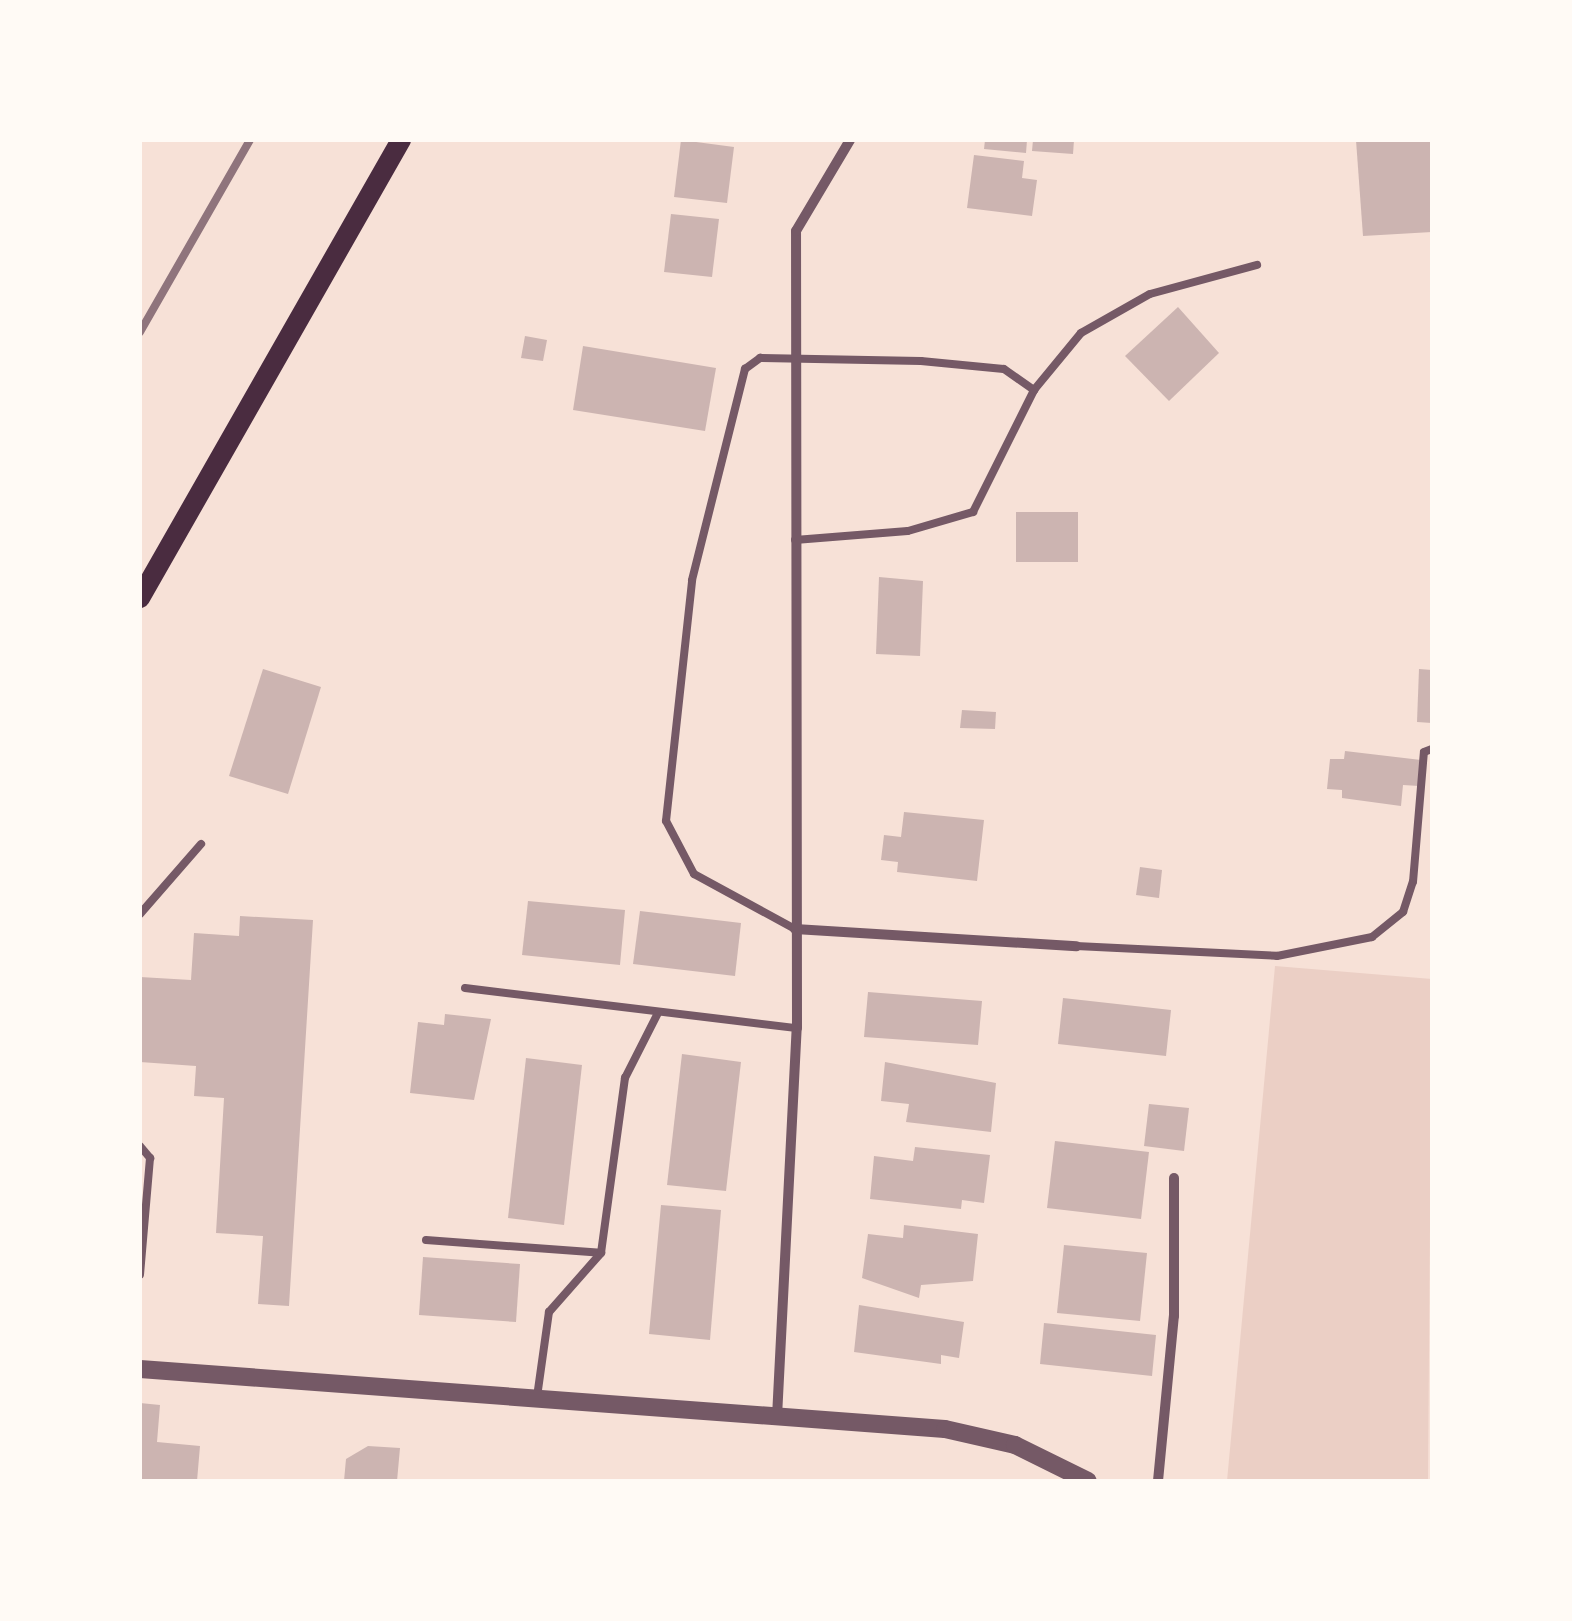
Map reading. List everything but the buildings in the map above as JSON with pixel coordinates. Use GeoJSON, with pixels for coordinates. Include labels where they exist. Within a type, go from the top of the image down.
{"type":"FeatureCollection","features":[{"type":"Feature","properties":{"kind":"main road"},"geometry":{"type":"LineString","coordinates":[[140,598],[402,140]]}},
{"type":"Feature","properties":{"kind":"street"},"geometry":{"type":"LineString","coordinates":[[776,1417],[797,1028],[796,231],[850,140]]}},
{"type":"Feature","properties":{"kind":"street"},"geometry":{"type":"LineString","coordinates":[[795,929],[1076,946]]}},
{"type":"Feature","properties":{"kind":"street"},"geometry":{"type":"LineString","coordinates":[[1158,1481],[1174,1316],[1174,1178]]}},
{"type":"Feature","properties":{"kind":"street"},"geometry":{"type":"LineString","coordinates":[[140,1368],[980,1434],[1088,1481]]}},
{"type":"Feature","properties":{"kind":"lane"},"geometry":{"type":"LineString","coordinates":[[795,540],[908,531],[973,512],[1034,390],[1081,333],[1150,294],[1258,265]]}},
{"type":"Feature","properties":{"kind":"lane"},"geometry":{"type":"LineString","coordinates":[[795,929],[694,874],[675,848],[664,801],[692,580],[731,408],[745,369],[760,358],[796,357],[1004,369],[1034,390]]}},
{"type":"Feature","properties":{"kind":"lane"},"geometry":{"type":"LineString","coordinates":[[1076,946],[1277,956],[1372,936],[1403,912],[1413,882],[1424,752],[1432,748]]}},
{"type":"Feature","properties":{"kind":"lane"},"geometry":{"type":"LineString","coordinates":[[140,914],[201,844]]}},
{"type":"Feature","properties":{"kind":"lane"},"geometry":{"type":"LineString","coordinates":[[465,988],[797,1028]]}},
{"type":"Feature","properties":{"kind":"lane"},"geometry":{"type":"LineString","coordinates":[[536,1402],[549,1312],[601,1253],[625,1078],[658,1013]]}},
{"type":"Feature","properties":{"kind":"lane"},"geometry":{"type":"LineString","coordinates":[[140,1146],[150,1158],[140,1273]]}},
{"type":"Feature","properties":{"kind":"lane"},"geometry":{"type":"LineString","coordinates":[[426,1240],[601,1253]]}},
{"type":"Feature","properties":{"kind":"shaded area"},"geometry":{"type":"Polygon","coordinates":[[[1275,966],[1432,979],[1428,1481],[1227,1481],[1275,966]]]}},
{"type":"Feature","properties":{"kind":"railway"},"geometry":{"type":"LineString","coordinates":[[140,332],[250,140]]}}]}
